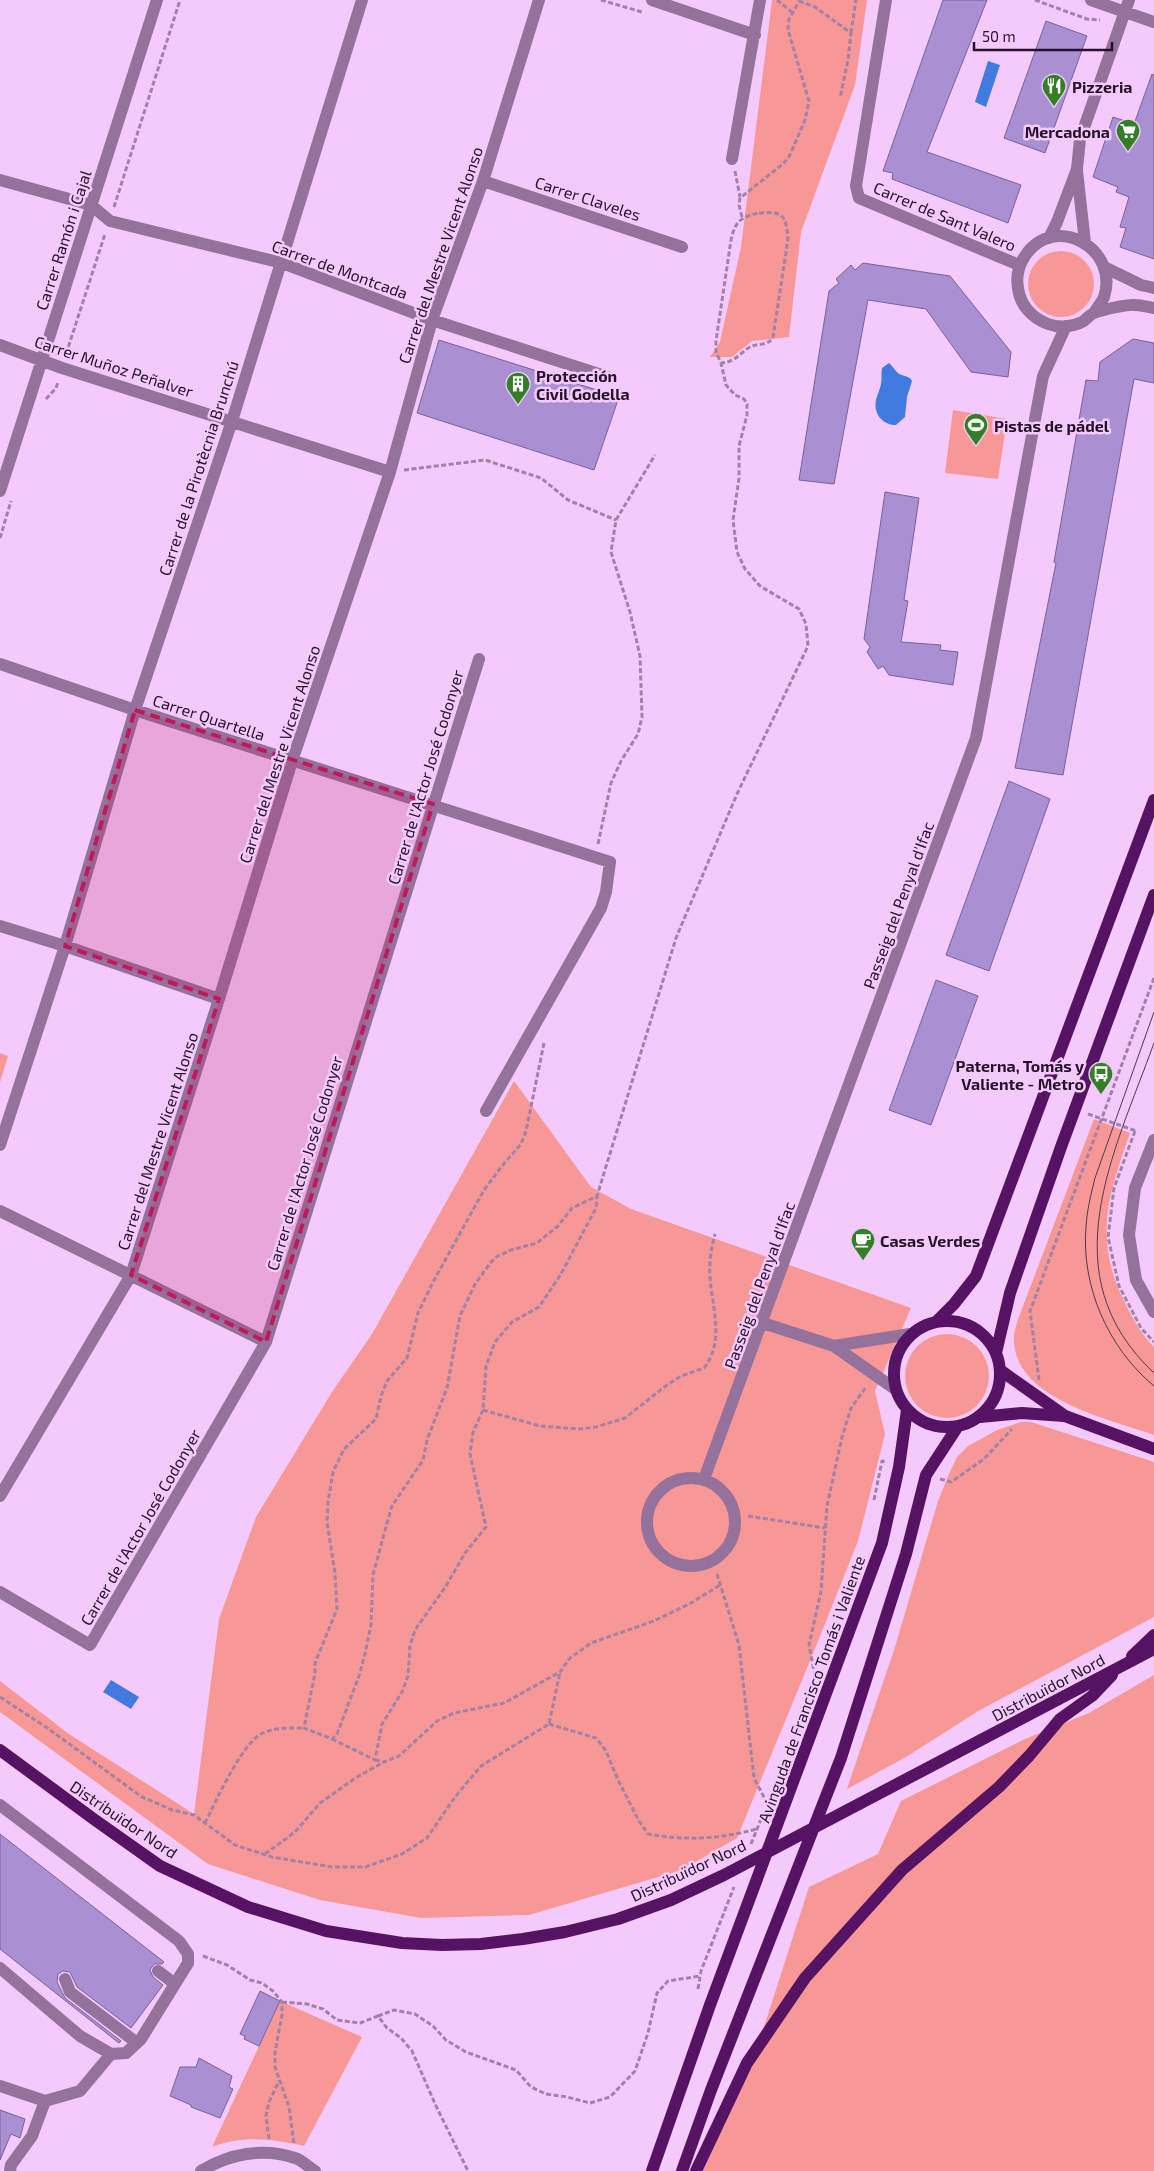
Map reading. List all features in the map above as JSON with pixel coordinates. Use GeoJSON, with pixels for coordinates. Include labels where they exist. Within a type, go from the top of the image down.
{"type":"FeatureCollection","features":[{"type":"Feature","properties":{"kind":"main road"},"geometry":{"type":"LineString","coordinates":[[937,1321],[954,1304],[976,1276],[1154,800]]}},
{"type":"Feature","properties":{"kind":"main road"},"geometry":{"type":"LineString","coordinates":[[996,1353],[1010,1294],[1075,1109],[1154,895]]}},
{"type":"Feature","properties":{"kind":"main road"},"geometry":{"type":"LineString","coordinates":[[980,1416],[992,1404],[999,1388],[1000,1370],[996,1353],[989,1340],[978,1330],[966,1323],[951,1320],[937,1321],[922,1326],[910,1334],[898,1350],[893,1369],[895,1389],[907,1410],[918,1419],[930,1425],[944,1428],[958,1426],[980,1416],[1022,1413],[1065,1416]]}},
{"type":"Feature","properties":{"kind":"main road"},"geometry":{"type":"LineString","coordinates":[[1000,1370],[1065,1416],[1154,1449]]}},
{"type":"Feature","properties":{"kind":"main road","name":"Avinguda de Francisco Tomás i Valiente"},"geometry":{"type":"LineString","coordinates":[[652,2171],[710,2005],[882,1543],[900,1467],[907,1410]]}},
{"type":"Feature","properties":{"kind":"main road"},"geometry":{"type":"LineString","coordinates":[[682,2171],[711,2090],[841,1758],[906,1554],[926,1475],[958,1426]]}},
{"type":"Feature","properties":{"kind":"main road"},"geometry":{"type":"LineString","coordinates":[[696,2171],[747,2063],[806,1978],[902,1870],[999,1787],[1029,1756],[1060,1719],[1092,1696],[1154,1635]]}},
{"type":"Feature","properties":{"kind":"main road","name":"Distribuïdor Nord"},"geometry":{"type":"LineString","coordinates":[[0,1750],[160,1866],[248,1906],[336,1932],[402,1943],[481,1944],[564,1932],[618,1919],[671,1900],[896,1785],[1154,1649]]}},
{"type":"Feature","properties":{"kind":"street","name":"Carrer Ramón i Cajal"},"geometry":{"type":"LineString","coordinates":[[0,491],[158,0]]}},
{"type":"Feature","properties":{"kind":"street","name":"Carrer de la Pirotècnia Brunchú"},"geometry":{"type":"LineString","coordinates":[[0,1145],[65,946],[135,710],[232,421],[282,263],[362,0]]}},
{"type":"Feature","properties":{"kind":"street","name":"Carrer del Mestre Vicent Alonso"},"geometry":{"type":"LineString","coordinates":[[0,1496],[131,1275],[220,1000],[292,761],[390,472],[432,320],[483,181],[539,0]]}},
{"type":"Feature","properties":{"kind":"street"},"geometry":{"type":"LineString","coordinates":[[652,0],[755,35]]}},
{"type":"Feature","properties":{"kind":"street"},"geometry":{"type":"LineString","coordinates":[[732,158],[760,0]]}},
{"type":"Feature","properties":{"kind":"street","name":"Carrer de Sant Valero"},"geometry":{"type":"LineString","coordinates":[[886,0],[856,186],[859,198],[1019,265]]}},
{"type":"Feature","properties":{"kind":"street"},"geometry":{"type":"LineString","coordinates":[[1092,0],[1126,6],[1154,22]]}},
{"type":"Feature","properties":{"kind":"street"},"geometry":{"type":"LineString","coordinates":[[1085,243],[1077,169],[1080,140],[1126,6]]}},
{"type":"Feature","properties":{"kind":"street"},"geometry":{"type":"LineString","coordinates":[[1049,238],[1058,222],[1077,169]]}},
{"type":"Feature","properties":{"kind":"street","name":"Carrer de Montcada"},"geometry":{"type":"LineString","coordinates":[[0,180],[91,205],[110,221],[282,263],[432,320],[611,378]]}},
{"type":"Feature","properties":{"kind":"street","name":"Carrer Claveles"},"geometry":{"type":"LineString","coordinates":[[483,181],[682,247]]}},
{"type":"Feature","properties":{"kind":"street"},"geometry":{"type":"LineString","coordinates":[[1094,313],[1103,298],[1107,283],[1104,267],[1097,253],[1085,243],[1071,237],[1049,238],[1030,249],[1019,265],[1016,280],[1019,296],[1026,310],[1038,320],[1050,325],[1066,326],[1081,322],[1094,313],[1135,304],[1154,308]]}},
{"type":"Feature","properties":{"kind":"street"},"geometry":{"type":"LineString","coordinates":[[1104,267],[1140,286],[1154,288]]}},
{"type":"Feature","properties":{"kind":"street","name":"Passeig del Penyal d'Ifac"},"geometry":{"type":"LineString","coordinates":[[704,1479],[763,1323],[976,738],[1043,376],[1066,326]]}},
{"type":"Feature","properties":{"kind":"street","name":"Carrer Muñoz Peñalver"},"geometry":{"type":"LineString","coordinates":[[0,346],[62,368],[390,472]]}},
{"type":"Feature","properties":{"kind":"street","name":"Carrer de l'Actor José Codonyer"},"geometry":{"type":"LineString","coordinates":[[0,1592],[90,1645],[266,1342],[479,659]]}},
{"type":"Feature","properties":{"kind":"street","name":"Carrer Quartella"},"geometry":{"type":"LineString","coordinates":[[0,664],[292,761],[434,804],[610,862],[606,892],[601,908],[486,1111]]}},
{"type":"Feature","properties":{"kind":"street"},"geometry":{"type":"LineString","coordinates":[[0,926],[65,946],[220,1000]]}},
{"type":"Feature","properties":{"kind":"street"},"geometry":{"type":"LineString","coordinates":[[1154,1140],[1135,1188],[1128,1235],[1136,1280],[1154,1312]]}},
{"type":"Feature","properties":{"kind":"street"},"geometry":{"type":"LineString","coordinates":[[0,1211],[266,1342]]}},
{"type":"Feature","properties":{"kind":"street"},"geometry":{"type":"LineString","coordinates":[[763,1323],[834,1346],[895,1389]]}},
{"type":"Feature","properties":{"kind":"street"},"geometry":{"type":"LineString","coordinates":[[834,1346],[910,1334]]}},
{"type":"Feature","properties":{"kind":"street"},"geometry":{"type":"LineString","coordinates":[[689,1477],[704,1479],[719,1487],[729,1499],[735,1514],[735,1529],[730,1544],[721,1555],[708,1564],[693,1567],[677,1565],[664,1558],[653,1547],[647,1533],[646,1517],[651,1501],[660,1489],[673,1481],[689,1477]]}},
{"type":"Feature","properties":{"kind":"street"},"geometry":{"type":"LineString","coordinates":[[0,1805],[179,1941],[188,1954],[188,1964],[137,2043],[126,2054],[111,2054],[65,2024],[0,1968]]}},
{"type":"Feature","properties":{"kind":"street"},"geometry":{"type":"LineString","coordinates":[[158,1971],[175,1984]]}},
{"type":"Feature","properties":{"kind":"street"},"geometry":{"type":"LineString","coordinates":[[65,1979],[70,1992],[137,2043]]}},
{"type":"Feature","properties":{"kind":"street"},"geometry":{"type":"LineString","coordinates":[[0,2086],[45,2101],[80,2091],[111,2054]]}},
{"type":"Feature","properties":{"kind":"street"},"geometry":{"type":"LineString","coordinates":[[10,2171],[11,2165],[32,2136],[45,2101]]}},
{"type":"Feature","properties":{"kind":"street"},"geometry":{"type":"LineString","coordinates":[[201,2171],[219,2160],[245,2154],[270,2152],[296,2158],[314,2171]]}},
{"type":"Feature","properties":{"kind":"path"},"geometry":{"type":"LineString","coordinates":[[44,401],[56,388],[180,0]]}},
{"type":"Feature","properties":{"kind":"path"},"geometry":{"type":"LineString","coordinates":[[777,0],[792,12]]}},
{"type":"Feature","properties":{"kind":"path"},"geometry":{"type":"LineString","coordinates":[[740,198],[783,164],[789,157],[808,109],[809,101],[788,36],[787,25],[799,0],[815,7],[851,33]]}},
{"type":"Feature","properties":{"kind":"path"},"geometry":{"type":"LineString","coordinates":[[840,98],[848,60],[856,0]]}},
{"type":"Feature","properties":{"kind":"path"},"geometry":{"type":"LineString","coordinates":[[1035,0],[1087,19],[1103,21]]}},
{"type":"Feature","properties":{"kind":"path"},"geometry":{"type":"LineString","coordinates":[[732,158],[742,218]]}},
{"type":"Feature","properties":{"kind":"path"},"geometry":{"type":"LineString","coordinates":[[374,1760],[382,1724],[402,1692],[408,1676],[410,1645],[415,1630],[446,1586],[464,1553],[486,1527],[470,1454],[473,1432],[483,1410],[486,1366],[495,1342],[512,1322],[539,1306],[561,1274],[596,1208],[597,1196],[676,938],[736,794],[808,646],[806,624],[799,609],[760,586],[745,569],[737,552],[733,520],[738,478],[739,446],[748,409],[744,399],[735,395],[726,385],[721,363],[716,352],[726,262],[732,233],[742,218],[768,213],[782,216],[787,223],[788,239],[771,341],[753,345],[732,361],[721,363]]}},
{"type":"Feature","properties":{"kind":"path"},"geometry":{"type":"LineString","coordinates":[[596,857],[611,783],[621,761],[638,734],[642,717],[640,656],[630,612],[611,552],[616,520],[655,455]]}},
{"type":"Feature","properties":{"kind":"path"},"geometry":{"type":"LineString","coordinates":[[390,472],[485,460],[541,478],[568,500],[616,520]]}},
{"type":"Feature","properties":{"kind":"path"},"geometry":{"type":"LineString","coordinates":[[0,538],[12,500]]}},
{"type":"Feature","properties":{"kind":"path"},"geometry":{"type":"LineString","coordinates":[[304,1728],[316,1673],[315,1663],[337,1609],[337,1591],[327,1522],[333,1472],[344,1449],[376,1419],[381,1396],[387,1382],[407,1358],[418,1313],[458,1235],[492,1178],[521,1144],[526,1131],[538,1065],[547,1036]]}},
{"type":"Feature","properties":{"kind":"path"},"geometry":{"type":"LineString","coordinates":[[1075,1109],[1142,1133]]}},
{"type":"Feature","properties":{"kind":"path"},"geometry":{"type":"LineString","coordinates":[[332,1739],[337,1734],[359,1676],[371,1625],[373,1575],[386,1523],[392,1506],[423,1460],[427,1440],[447,1388],[460,1316],[475,1284],[487,1267],[498,1256],[511,1250],[538,1243],[558,1226],[572,1208],[597,1196]]}},
{"type":"Feature","properties":{"kind":"path"},"geometry":{"type":"LineString","coordinates":[[483,1410],[540,1426],[596,1427],[625,1418],[681,1376],[704,1368],[714,1349],[716,1337],[717,1324],[713,1308],[710,1263],[710,1251],[715,1234]]}},
{"type":"Feature","properties":{"kind":"path"},"geometry":{"type":"LineString","coordinates":[[815,1676],[809,1645],[821,1591],[827,1506],[842,1437],[851,1408],[871,1380]]}},
{"type":"Feature","properties":{"kind":"path"},"geometry":{"type":"LineString","coordinates":[[748,1516],[825,1528]]}},
{"type":"Feature","properties":{"kind":"path"},"geometry":{"type":"LineString","coordinates":[[717,1574],[739,1645],[754,1778],[767,1803]]}},
{"type":"Feature","properties":{"kind":"path"},"geometry":{"type":"LineString","coordinates":[[0,1697],[46,1727],[142,1797],[172,1810],[194,1815],[235,1844],[264,1854],[332,1867],[364,1867],[402,1854],[427,1838],[455,1796],[481,1766],[549,1724],[560,1672],[569,1659],[590,1643],[654,1621],[691,1603],[720,1585]]}},
{"type":"Feature","properties":{"kind":"path"},"geometry":{"type":"LineString","coordinates":[[264,1854],[295,1832],[320,1803],[357,1777],[399,1756],[437,1721],[454,1714],[504,1703],[560,1672]]}},
{"type":"Feature","properties":{"kind":"path"},"geometry":{"type":"LineString","coordinates":[[549,1724],[596,1738],[606,1751],[622,1788],[648,1834],[687,1839],[728,1837],[757,1829]]}},
{"type":"Feature","properties":{"kind":"path"},"geometry":{"type":"LineString","coordinates":[[205,1823],[248,1745],[261,1734],[282,1728],[304,1728],[332,1739],[374,1760],[384,1762]]}},
{"type":"Feature","properties":{"kind":"path"},"geometry":{"type":"LineString","coordinates":[[188,1964],[201,1955],[211,1958],[227,1965],[250,1980],[262,1983],[273,1991],[282,2002],[282,2015],[275,2052],[275,2068],[289,2107],[296,2158]]}},
{"type":"Feature","properties":{"kind":"path"},"geometry":{"type":"LineString","coordinates":[[282,2002],[307,2004],[323,2009],[337,2020],[360,2023],[394,2010],[415,2014],[434,2026],[446,2040],[466,2052],[516,2070],[531,2087],[546,2094],[567,2097],[590,2104],[610,2097],[635,2072],[648,2033],[658,1992],[668,1981],[700,1976]]}},
{"type":"Feature","properties":{"kind":"path"},"geometry":{"type":"LineString","coordinates":[[378,2016],[386,2028],[401,2038],[412,2051],[436,2106],[468,2171]]}},
{"type":"Feature","properties":{"kind":"path"},"geometry":{"type":"LineString","coordinates":[[270,2152],[266,2116],[269,2102],[279,2080]]}},
{"type":"Feature","properties":{"kind":"highlighted area"},"geometry":{"type":"Polygon","coordinates":[[[135,710],[433,804],[266,1342],[131,1275],[219,999],[65,946],[135,710]]]}},
{"type":"Feature","properties":{"kind":"shaded area"},"geometry":{"type":"Polygon","coordinates":[[[772,0],[867,0],[855,85],[801,232],[789,337],[752,341],[732,357],[710,357],[720,342],[741,247],[772,0]]]}},
{"type":"Feature","properties":{"kind":"shaded area"},"geometry":{"type":"Polygon","coordinates":[[[1061,251],[1073,254],[1084,261],[1091,272],[1094,284],[1091,296],[1084,307],[1073,314],[1061,317],[1049,314],[1038,307],[1031,296],[1028,284],[1031,272],[1038,261],[1049,254],[1061,251]]]}},
{"type":"Feature","properties":{"kind":"shaded area","name":"Pistas de pádel"},"geometry":{"type":"Polygon","coordinates":[[[953,410],[1007,419],[998,479],[945,473],[953,410]]]}},
{"type":"Feature","properties":{"kind":"shaded area"},"geometry":{"type":"Polygon","coordinates":[[[0,1053],[8,1056],[0,1082],[0,1053]]]}},
{"type":"Feature","properties":{"kind":"shaded area"},"geometry":{"type":"Polygon","coordinates":[[[514,1081],[591,1187],[631,1209],[911,1308],[875,1391],[885,1434],[858,1541],[737,1838],[682,1870],[529,1915],[421,1918],[320,1900],[208,1864],[0,1712],[0,1681],[69,1734],[194,1814],[219,1619],[256,1517],[332,1392],[372,1334],[514,1081]]]}},
{"type":"Feature","properties":{"kind":"shaded area"},"geometry":{"type":"Polygon","coordinates":[[[1094,1119],[1130,1133],[1110,1198],[1107,1238],[1109,1258],[1115,1280],[1134,1321],[1154,1347],[1154,1435],[1091,1414],[1068,1404],[1048,1392],[1031,1378],[1019,1361],[1014,1341],[1017,1322],[1094,1119]]]}},
{"type":"Feature","properties":{"kind":"shaded area"},"geometry":{"type":"Polygon","coordinates":[[[947,1334],[963,1337],[977,1346],[986,1360],[989,1376],[986,1392],[977,1406],[963,1415],[947,1418],[931,1415],[917,1406],[908,1392],[905,1376],[908,1360],[917,1346],[931,1337],[947,1334]]]}},
{"type":"Feature","properties":{"kind":"shaded area"},"geometry":{"type":"Polygon","coordinates":[[[1021,1422],[1031,1422],[1154,1462],[1154,1617],[980,1710],[906,1757],[847,1789],[895,1647],[938,1501],[957,1457],[968,1446],[997,1430],[1021,1422]]]}},
{"type":"Feature","properties":{"kind":"shaded area"},"geometry":{"type":"Polygon","coordinates":[[[1154,1675],[1154,2171],[703,2171],[737,2094],[749,2073],[809,1887],[878,1854],[901,1801],[1025,1739],[1089,1713],[1154,1675]]]}},
{"type":"Feature","properties":{"kind":"shaded area"},"geometry":{"type":"Polygon","coordinates":[[[280,2001],[362,2037],[304,2146],[258,2139],[235,2141],[212,2147],[280,2001]]]}},
{"type":"Feature","properties":{"kind":"water"},"geometry":{"type":"Polygon","coordinates":[[[988,61],[1000,65],[986,107],[975,102],[988,61]]]}},
{"type":"Feature","properties":{"kind":"water"},"geometry":{"type":"Polygon","coordinates":[[[889,363],[898,373],[912,381],[907,397],[905,417],[896,425],[883,421],[875,405],[881,384],[882,368],[889,363]]]}},
{"type":"Feature","properties":{"kind":"water"},"geometry":{"type":"Polygon","coordinates":[[[111,1680],[139,1697],[131,1709],[103,1692],[111,1680]]]}},
{"type":"Feature","properties":{"kind":"building"},"geometry":{"type":"Polygon","coordinates":[[[943,0],[987,0],[927,152],[1021,185],[1008,223],[892,179],[893,173],[883,171],[943,0]]]}},
{"type":"Feature","properties":{"kind":"building"},"geometry":{"type":"Polygon","coordinates":[[[1046,21],[1087,36],[1045,153],[1004,138],[1046,21]]]}},
{"type":"Feature","properties":{"kind":"building","name":"Mercadona"},"geometry":{"type":"Polygon","coordinates":[[[1152,74],[1154,75],[1154,259],[1120,247],[1126,228],[1120,227],[1129,197],[1116,192],[1118,187],[1093,177],[1113,117],[1134,124],[1152,74]]]}},
{"type":"Feature","properties":{"kind":"building"},"geometry":{"type":"Polygon","coordinates":[[[863,263],[950,276],[1011,352],[1008,377],[971,372],[926,309],[868,300],[834,484],[799,480],[829,291],[839,283],[836,279],[851,265],[855,270],[863,263]]]}},
{"type":"Feature","properties":{"kind":"building"},"geometry":{"type":"Polygon","coordinates":[[[1133,339],[1154,343],[1154,383],[1134,379],[1063,775],[1015,768],[1056,563],[1054,562],[1086,380],[1098,381],[1100,362],[1133,339]]]}},
{"type":"Feature","properties":{"kind":"building","name":"Protección Civil Godella"},"geometry":{"type":"Polygon","coordinates":[[[439,340],[619,397],[594,470],[417,413],[439,340]]]}},
{"type":"Feature","properties":{"kind":"building"},"geometry":{"type":"Polygon","coordinates":[[[885,492],[919,498],[904,600],[908,601],[901,642],[941,645],[940,650],[958,652],[953,685],[889,675],[883,666],[878,669],[867,652],[870,647],[864,639],[885,492]]]}},
{"type":"Feature","properties":{"kind":"building"},"geometry":{"type":"Polygon","coordinates":[[[1009,781],[1050,799],[989,971],[946,955],[1009,781]]]}},
{"type":"Feature","properties":{"kind":"building"},"geometry":{"type":"Polygon","coordinates":[[[936,980],[978,996],[931,1125],[889,1110],[936,980]]]}},
{"type":"Feature","properties":{"kind":"building"},"geometry":{"type":"Polygon","coordinates":[[[0,1834],[164,1962],[162,1964],[154,1964],[150,1970],[153,1977],[163,1985],[131,2028],[77,1987],[70,1972],[63,1971],[58,1974],[57,1982],[65,1998],[121,2041],[119,2043],[0,1949],[0,1834]]]}},
{"type":"Feature","properties":{"kind":"building"},"geometry":{"type":"Polygon","coordinates":[[[260,1991],[280,2001],[259,2046],[244,2039],[245,2036],[240,2034],[260,1991]]]}},
{"type":"Feature","properties":{"kind":"building"},"geometry":{"type":"Polygon","coordinates":[[[199,2058],[232,2076],[229,2087],[233,2089],[220,2118],[191,2107],[191,2105],[170,2096],[180,2067],[196,2067],[199,2058]]]}},
{"type":"Feature","properties":{"kind":"building"},"geometry":{"type":"Polygon","coordinates":[[[0,2110],[25,2119],[20,2138],[11,2134],[0,2160],[0,2110]]]}},
{"type":"Feature","properties":{"kind":"tram line"},"geometry":{"type":"LineString","coordinates":[[1154,1012],[1095,1178],[1086,1227],[1088,1271],[1093,1293],[1101,1314],[1111,1335],[1123,1353],[1154,1386]]}},
{"type":"Feature","properties":{"kind":"tram line"},"geometry":{"type":"LineString","coordinates":[[1154,1043],[1122,1128],[1109,1170],[1100,1213],[1097,1255],[1104,1296],[1122,1335],[1154,1373]]}},
{"type":"Feature","properties":{"kind":"place","name":"Pizzeria"},"geometry":{"type":"Point","coordinates":[1054,107]}},
{"type":"Feature","properties":{"kind":"place","name":"Mercadona"},"geometry":{"type":"Point","coordinates":[1128,152]}},
{"type":"Feature","properties":{"kind":"place","name":"Protección Civil Godella"},"geometry":{"type":"Point","coordinates":[518,405]}},
{"type":"Feature","properties":{"kind":"place","name":"Pistas de pádel"},"geometry":{"type":"Point","coordinates":[976,446]}},
{"type":"Feature","properties":{"kind":"place","name":"Paterna, Tomás y Valiente - Metro"},"geometry":{"type":"Point","coordinates":[1101,1095]}},
{"type":"Feature","properties":{"kind":"place","name":"Casas Verdes"},"geometry":{"type":"Point","coordinates":[863,1261]}}]}
